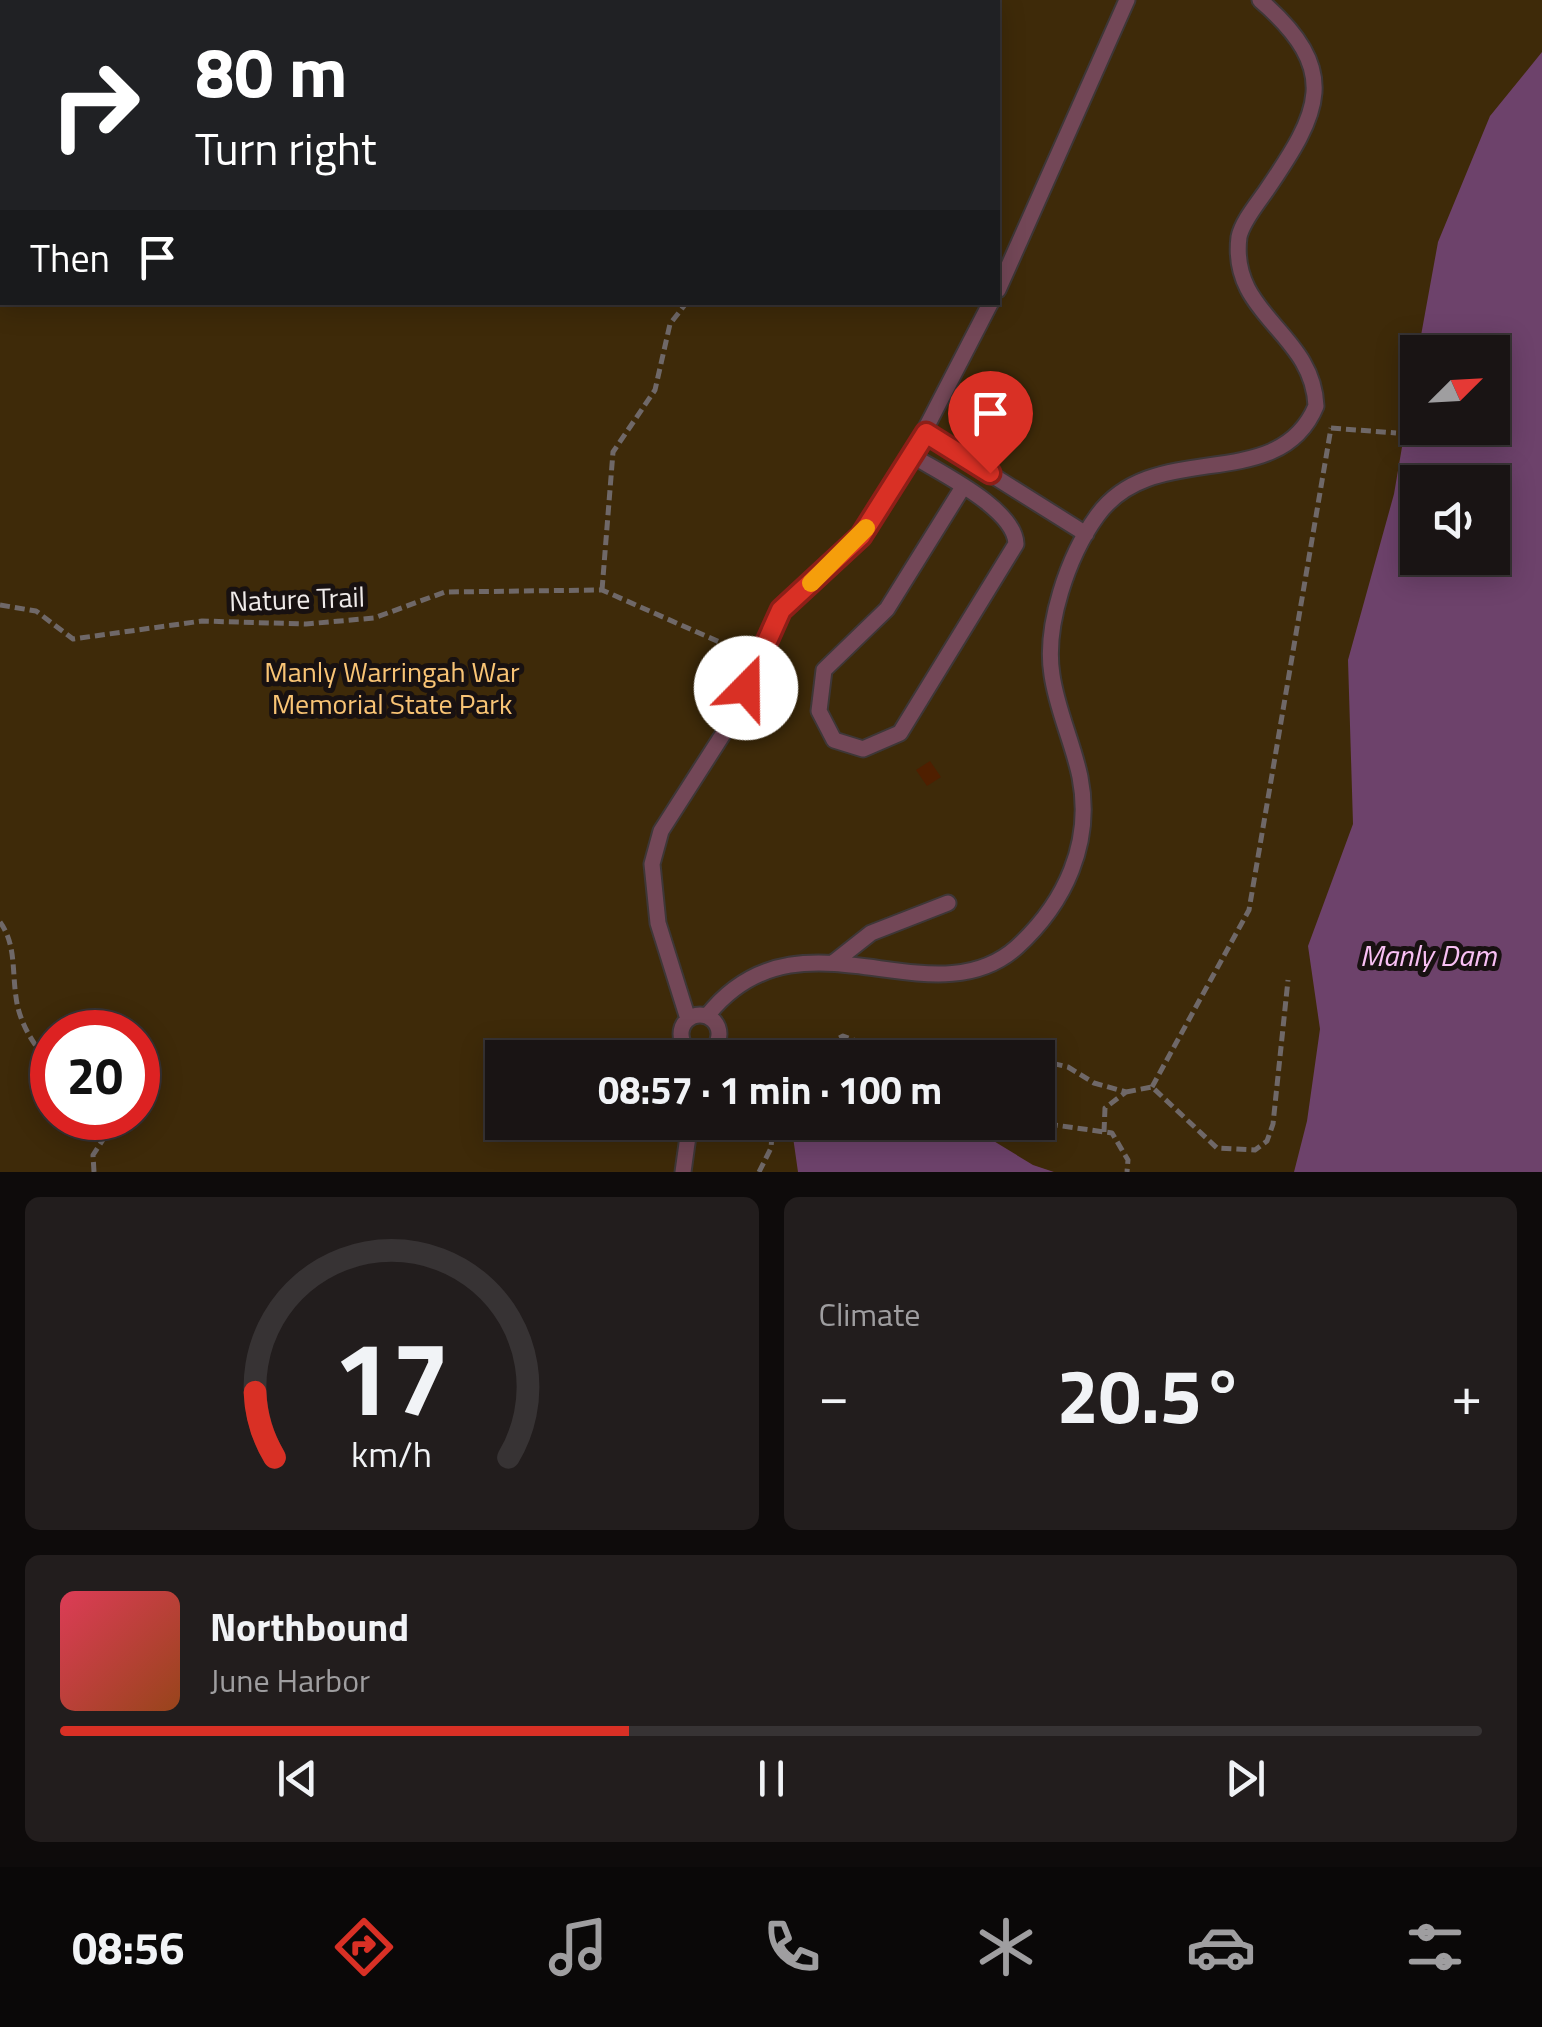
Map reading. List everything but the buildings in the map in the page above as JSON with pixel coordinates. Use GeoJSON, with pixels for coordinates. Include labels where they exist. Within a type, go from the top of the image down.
{"type":"FeatureCollection","features":[{"type":"Feature","properties":{"kind":"lane"},"geometry":{"type":"LineString","coordinates":[[1000,286],[1127,0]]}},
{"type":"Feature","properties":{"kind":"lane"},"geometry":{"type":"LineString","coordinates":[[688,1019],[707,1016],[723,996],[765,970],[833,963],[923,973],[962,972],[990,964],[1028,936],[1064,890],[1084,823],[1080,777],[1051,672],[1051,636],[1086,534],[1114,496],[1136,480],[1160,472],[1243,461],[1297,436],[1310,421],[1315,388],[1307,364],[1291,340],[1256,307],[1245,290],[1240,262],[1239,234],[1299,142],[1313,111],[1314,80],[1307,54],[1291,28],[1260,0]]}},
{"type":"Feature","properties":{"kind":"lane"},"geometry":{"type":"LineString","coordinates":[[682,1040],[688,1019],[662,938],[652,864],[662,831],[734,717],[781,610],[861,536],[926,433],[990,305]]}},
{"type":"Feature","properties":{"kind":"lane"},"geometry":{"type":"LineString","coordinates":[[926,433],[1086,534]]}},
{"type":"Feature","properties":{"kind":"lane"},"geometry":{"type":"LineString","coordinates":[[913,456],[963,487],[1010,520],[1016,530],[1016,544],[900,733],[862,748],[834,740],[819,711],[824,670],[888,609],[963,487]]}},
{"type":"Feature","properties":{"kind":"lane"},"geometry":{"type":"LineString","coordinates":[[833,963],[870,932],[948,904]]}},
{"type":"Feature","properties":{"kind":"lane"},"geometry":{"type":"LineString","coordinates":[[707,1016],[717,1026],[718,1040]]}},
{"type":"Feature","properties":{"kind":"lane"},"geometry":{"type":"LineString","coordinates":[[682,1172],[687,1140]]}},
{"type":"Feature","properties":{"kind":"path"},"geometry":{"type":"LineString","coordinates":[[684,305],[670,324],[656,390],[613,452],[602,590],[758,659]]}},
{"type":"Feature","properties":{"kind":"path"},"geometry":{"type":"LineString","coordinates":[[1310,421],[1331,428],[1396,433]]}},
{"type":"Feature","properties":{"kind":"path"},"geometry":{"type":"LineString","coordinates":[[1152,1087],[1249,910],[1331,428]]}},
{"type":"Feature","properties":{"kind":"path","name":"Nature Trail"},"geometry":{"type":"LineString","coordinates":[[0,605],[36,610],[73,639],[202,621],[306,624],[374,618],[445,592],[602,590]]}},
{"type":"Feature","properties":{"kind":"path"},"geometry":{"type":"LineString","coordinates":[[0,922],[11,936],[16,1003],[30,1034]]}},
{"type":"Feature","properties":{"kind":"path"},"geometry":{"type":"LineString","coordinates":[[1152,1087],[1217,1148],[1255,1150],[1266,1141],[1273,1124],[1288,980]]}},
{"type":"Feature","properties":{"kind":"path"},"geometry":{"type":"LineString","coordinates":[[1055,1064],[1094,1083],[1126,1092]]}},
{"type":"Feature","properties":{"kind":"path"},"geometry":{"type":"LineString","coordinates":[[1104,1132],[1105,1108],[1126,1092],[1152,1087]]}},
{"type":"Feature","properties":{"kind":"path"},"geometry":{"type":"LineString","coordinates":[[1055,1125],[1112,1133],[1122,1144],[1127,1172]]}},
{"type":"Feature","properties":{"kind":"path"},"geometry":{"type":"LineString","coordinates":[[94,1172],[93,1155],[102,1140]]}},
{"type":"Feature","properties":{"kind":"path"},"geometry":{"type":"LineString","coordinates":[[759,1172],[772,1140]]}},
{"type":"Feature","properties":{"kind":"green space","name":"Manly Warringah War Memorial State Park"},"geometry":{"type":"Polygon","coordinates":[[[1000,0],[1542,0],[1542,1172],[0,1172],[0,305],[1000,305],[1000,0]]]}},
{"type":"Feature","properties":{"kind":"water","name":"Manly Dam"},"geometry":{"type":"Polygon","coordinates":[[[1542,52],[1542,1172],[1294,1172],[1307,1121],[1320,1029],[1308,946],[1353,824],[1348,660],[1394,494],[1402,445],[1510,445],[1510,335],[1421,335],[1438,242],[1490,116],[1542,52]]]}},
{"type":"Feature","properties":{"kind":"water"},"geometry":{"type":"Polygon","coordinates":[[[793,1140],[992,1140],[1033,1165],[1054,1172],[798,1172],[793,1140]]]}},
{"type":"Feature","properties":{"kind":"slow traffic"},"geometry":{"type":"LineString","coordinates":[[811,583],[866,528]]}},
{"type":"Feature","properties":{"kind":"route"},"geometry":{"type":"LineString","coordinates":[[746,688],[781,610],[861,536],[900,480],[926,433],[990,473]]}}]}
